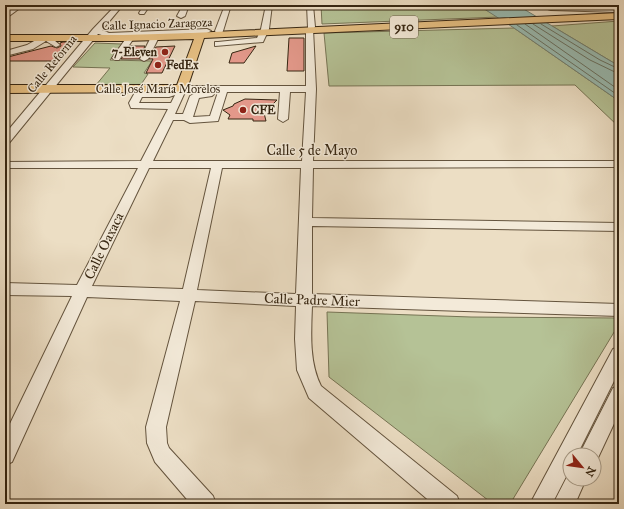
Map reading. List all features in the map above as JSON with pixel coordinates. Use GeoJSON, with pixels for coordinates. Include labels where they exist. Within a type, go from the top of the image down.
{"type":"FeatureCollection","features":[{"type":"Feature","properties":{"kind":"main road","name":"910"},"geometry":{"type":"LineString","coordinates":[[310,30],[495,21],[538,13],[598,14],[619,12]]}},
{"type":"Feature","properties":{"kind":"main road","name":"910"},"geometry":{"type":"LineString","coordinates":[[538,13],[619,16]]}},
{"type":"Feature","properties":{"kind":"main road"},"geometry":{"type":"LineString","coordinates":[[538,13],[598,14]]}},
{"type":"Feature","properties":{"kind":"main road","name":"Calle Ignacio Zaragoza"},"geometry":{"type":"LineString","coordinates":[[198,34],[219,30],[264,32]]}},
{"type":"Feature","properties":{"kind":"main road","name":"Calle Ignacio Zaragoza"},"geometry":{"type":"LineString","coordinates":[[5,38],[46,38],[93,35],[130,38],[310,30]]}},
{"type":"Feature","properties":{"kind":"main road","name":"Calle Oaxaca"},"geometry":{"type":"LineString","coordinates":[[182,89],[198,34]]}},
{"type":"Feature","properties":{"kind":"main road","name":"Calle José María Morelos"},"geometry":{"type":"LineString","coordinates":[[5,89],[140,92],[182,89]]}},
{"type":"Feature","properties":{"kind":"street"},"geometry":{"type":"LineString","coordinates":[[5,17],[21,5]]}},
{"type":"Feature","properties":{"kind":"street","name":"Calle Reforma"},"geometry":{"type":"LineString","coordinates":[[5,142],[82,48],[120,5]]}},
{"type":"Feature","properties":{"kind":"street"},"geometry":{"type":"LineString","coordinates":[[142,13],[147,5]]}},
{"type":"Feature","properties":{"kind":"street"},"geometry":{"type":"LineString","coordinates":[[180,16],[186,5]]}},
{"type":"Feature","properties":{"kind":"street"},"geometry":{"type":"LineString","coordinates":[[219,30],[228,5]]}},
{"type":"Feature","properties":{"kind":"street"},"geometry":{"type":"LineString","coordinates":[[218,44],[259,40],[264,32],[269,5]]}},
{"type":"Feature","properties":{"kind":"street"},"geometry":{"type":"LineString","coordinates":[[310,5],[311,89],[307,159],[304,357],[310,382],[315,392],[449,504]]}},
{"type":"Feature","properties":{"kind":"street"},"geometry":{"type":"LineString","coordinates":[[538,13],[551,8],[619,12]]}},
{"type":"Feature","properties":{"kind":"street","name":"Calle Ignacio Zaragoza"},"geometry":{"type":"LineString","coordinates":[[93,35],[198,34]]}},
{"type":"Feature","properties":{"kind":"street"},"geometry":{"type":"LineString","coordinates":[[144,59],[155,37]]}},
{"type":"Feature","properties":{"kind":"street"},"geometry":{"type":"LineString","coordinates":[[9,52],[30,47],[46,38],[64,47],[82,48]]}},
{"type":"Feature","properties":{"kind":"street"},"geometry":{"type":"LineString","coordinates":[[116,58],[130,38]]}},
{"type":"Feature","properties":{"kind":"street","name":"Calle José María Morelos"},"geometry":{"type":"LineString","coordinates":[[182,89],[222,92],[311,89]]}},
{"type":"Feature","properties":{"kind":"street","name":"Calle Oaxaca"},"geometry":{"type":"LineString","coordinates":[[5,455],[128,194],[145,164],[182,89]]}},
{"type":"Feature","properties":{"kind":"street"},"geometry":{"type":"LineString","coordinates":[[282,119],[285,90]]}},
{"type":"Feature","properties":{"kind":"street"},"geometry":{"type":"LineString","coordinates":[[140,92],[134,106],[192,102]]}},
{"type":"Feature","properties":{"kind":"street"},"geometry":{"type":"LineString","coordinates":[[169,117],[187,117],[190,120],[214,119],[222,92],[196,94],[187,117]]}},
{"type":"Feature","properties":{"kind":"street","name":"Calle 5 de Mayo"},"geometry":{"type":"LineString","coordinates":[[5,165],[288,165],[307,159],[619,164]]}},
{"type":"Feature","properties":{"kind":"street"},"geometry":{"type":"LineString","coordinates":[[205,504],[162,455],[157,443],[156,427],[189,294],[217,166]]}},
{"type":"Feature","properties":{"kind":"street"},"geometry":{"type":"LineString","coordinates":[[306,222],[619,227]]}},
{"type":"Feature","properties":{"kind":"street","name":"Calle Padre Mier"},"geometry":{"type":"LineString","coordinates":[[5,289],[189,294],[305,300],[619,310]]}},
{"type":"Feature","properties":{"kind":"street"},"geometry":{"type":"LineString","coordinates":[[545,502],[585,418],[617,363]]}},
{"type":"Feature","properties":{"kind":"street"},"geometry":{"type":"LineString","coordinates":[[593,447],[619,394]]}},
{"type":"Feature","properties":{"kind":"street"},"geometry":{"type":"LineString","coordinates":[[585,418],[602,428]]}},
{"type":"Feature","properties":{"kind":"street"},"geometry":{"type":"LineString","coordinates":[[564,504],[572,487]]}},
{"type":"Feature","properties":{"kind":"green space"},"geometry":{"type":"Polygon","coordinates":[[[321,5],[478,5],[498,17],[322,24],[321,5]]]}},
{"type":"Feature","properties":{"kind":"green space"},"geometry":{"type":"Polygon","coordinates":[[[619,21],[619,66],[552,26],[619,21]]]}},
{"type":"Feature","properties":{"kind":"green space"},"geometry":{"type":"Polygon","coordinates":[[[514,28],[619,101],[619,127],[575,85],[329,86],[324,33],[514,28]]]}},
{"type":"Feature","properties":{"kind":"green space"},"geometry":{"type":"Polygon","coordinates":[[[95,43],[122,44],[110,60],[152,61],[144,73],[148,74],[140,86],[96,85],[110,68],[73,67],[95,43]]]}},
{"type":"Feature","properties":{"kind":"green space"},"geometry":{"type":"Polygon","coordinates":[[[327,312],[471,317],[619,318],[619,324],[510,504],[493,504],[329,377],[327,312]]]}},
{"type":"Feature","properties":{"kind":"water"},"geometry":{"type":"Polygon","coordinates":[[[478,5],[517,5],[619,66],[619,101],[514,28],[478,5]]]}},
{"type":"Feature","properties":{"kind":"building"},"geometry":{"type":"Polygon","coordinates":[[[289,38],[304,38],[304,71],[287,71],[289,38]]]}},
{"type":"Feature","properties":{"kind":"building"},"geometry":{"type":"Polygon","coordinates":[[[72,42],[56,61],[9,61],[8,57],[51,46],[57,48],[61,46],[60,43],[72,42]]]}},
{"type":"Feature","properties":{"kind":"building"},"geometry":{"type":"Polygon","coordinates":[[[130,46],[145,46],[139,59],[121,59],[130,46]]]}},
{"type":"Feature","properties":{"kind":"building"},"geometry":{"type":"Polygon","coordinates":[[[175,46],[162,73],[146,73],[153,59],[149,59],[156,47],[175,46]]]}},
{"type":"Feature","properties":{"kind":"building"},"geometry":{"type":"Polygon","coordinates":[[[256,46],[244,63],[229,63],[232,53],[256,46]]]}},
{"type":"Feature","properties":{"kind":"building","name":"CFE"},"geometry":{"type":"Polygon","coordinates":[[[245,99],[277,100],[264,113],[266,121],[253,121],[253,119],[228,119],[230,115],[223,110],[245,99]]]}},
{"type":"Feature","properties":{"kind":"place","name":"7-Eleven"},"geometry":{"type":"Point","coordinates":[165,52]}},
{"type":"Feature","properties":{"kind":"place","name":"FedEx"},"geometry":{"type":"Point","coordinates":[158,65]}},
{"type":"Feature","properties":{"kind":"place","name":"CFE"},"geometry":{"type":"Point","coordinates":[243,110]}}]}
